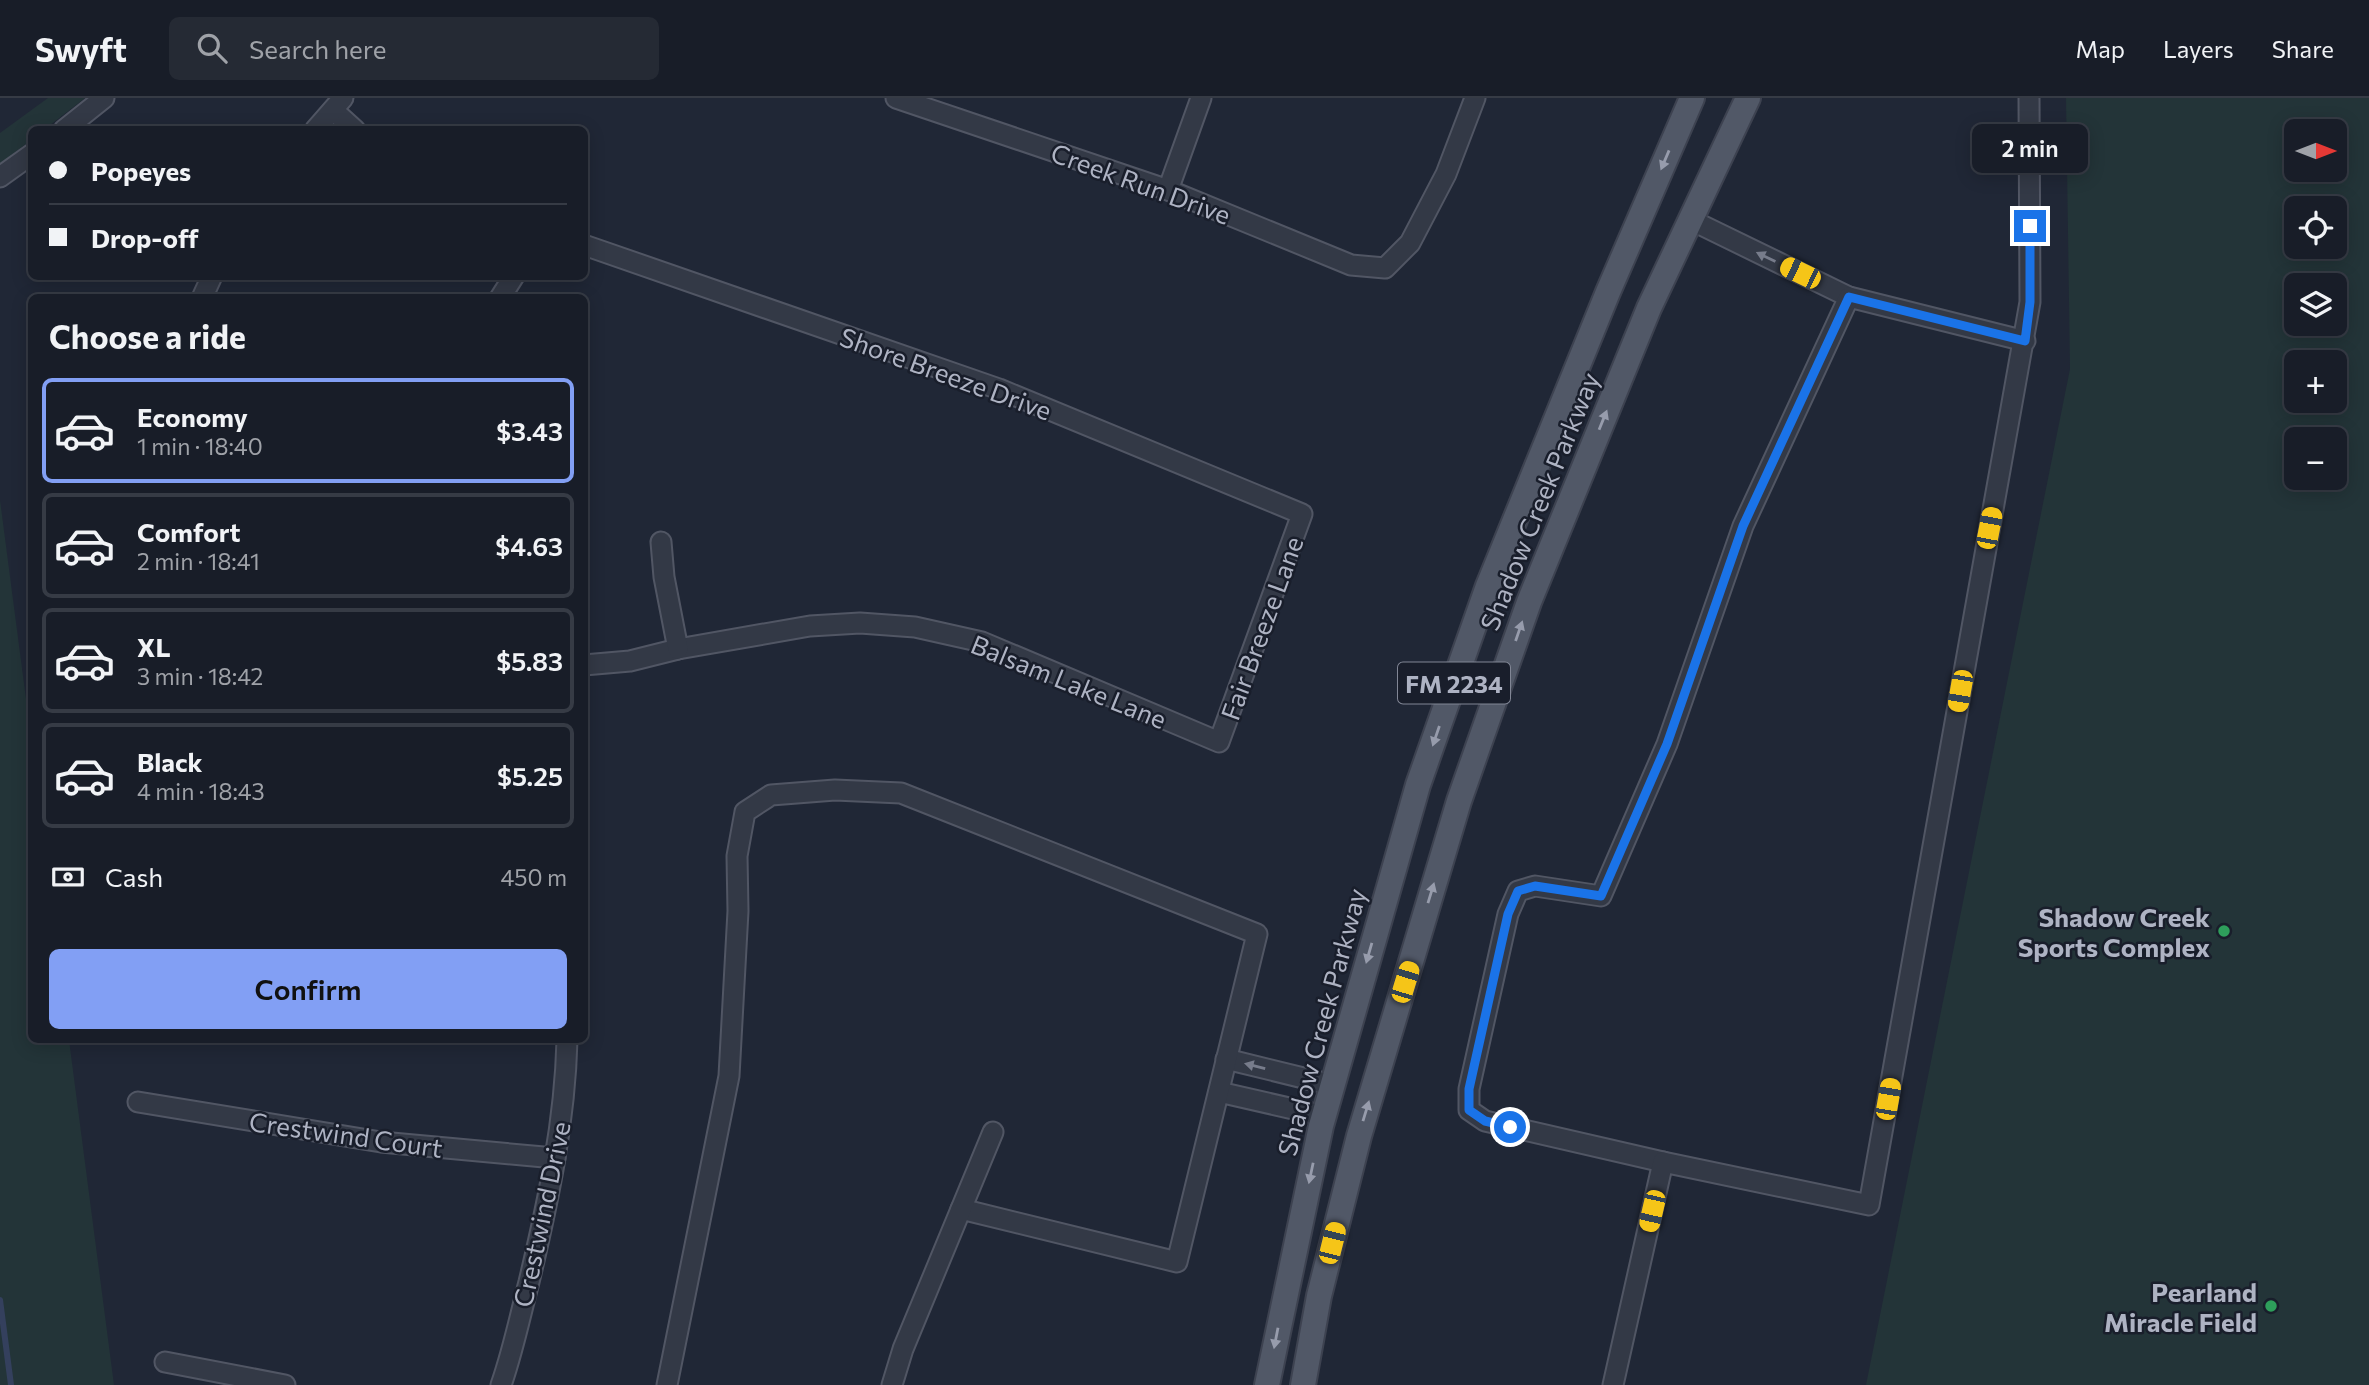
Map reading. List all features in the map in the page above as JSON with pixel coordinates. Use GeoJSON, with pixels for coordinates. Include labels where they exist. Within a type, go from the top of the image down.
{"type":"FeatureCollection","features":[{"type":"Feature","properties":{"kind":"main road","name":"Shadow Creek Parkway"},"geometry":{"type":"LineString","coordinates":[[1267,1385],[1324,1116],[1418,785],[1488,586],[1608,292],[1692,98]]}},
{"type":"Feature","properties":{"kind":"main road","name":"Shadow Creek Parkway"},"geometry":{"type":"LineString","coordinates":[[1303,1385],[1319,1296],[1359,1136],[1459,801],[1529,602],[1648,308],[1748,98]]}},
{"type":"Feature","properties":{"kind":"street"},"geometry":{"type":"LineString","coordinates":[[69,126],[104,98]]}},
{"type":"Feature","properties":{"kind":"street","name":"Creek Run Drive"},"geometry":{"type":"LineString","coordinates":[[896,98],[1168,190],[1351,265],[1385,268],[1410,243],[1447,174],[1475,98]]}},
{"type":"Feature","properties":{"kind":"street"},"geometry":{"type":"LineString","coordinates":[[1168,190],[1201,98]]}},
{"type":"Feature","properties":{"kind":"street"},"geometry":{"type":"LineString","coordinates":[[1849,297],[1743,526],[1667,744],[1601,896],[1535,886],[1518,891],[1508,914],[1469,1089],[1469,1110],[1485,1121],[1869,1205],[1974,609],[2025,341],[2030,302],[2029,98]]}},
{"type":"Feature","properties":{"kind":"street"},"geometry":{"type":"LineString","coordinates":[[319,126],[338,104],[352,126]]}},
{"type":"Feature","properties":{"kind":"street"},"geometry":{"type":"LineString","coordinates":[[0,177],[28,157]]}},
{"type":"Feature","properties":{"kind":"street"},"geometry":{"type":"LineString","coordinates":[[1689,219],[1849,297],[2025,341]]}},
{"type":"Feature","properties":{"kind":"street","name":"Shore Breeze Drive"},"geometry":{"type":"LineString","coordinates":[[588,245],[999,389],[1302,514]]}},
{"type":"Feature","properties":{"kind":"street","name":"Fair Breeze Lane"},"geometry":{"type":"LineString","coordinates":[[1219,742],[1302,514]]}},
{"type":"Feature","properties":{"kind":"street"},"geometry":{"type":"LineString","coordinates":[[661,542],[664,577],[678,649]]}},
{"type":"Feature","properties":{"kind":"street","name":"Balsam Lake Lane"},"geometry":{"type":"LineString","coordinates":[[588,665],[630,662],[678,649],[810,626],[860,623],[915,626],[982,642],[1219,742]]}},
{"type":"Feature","properties":{"kind":"street"},"geometry":{"type":"LineString","coordinates":[[667,1385],[729,1076],[738,911],[737,856],[745,812],[771,795],[835,790],[901,793],[1257,934],[1177,1262],[961,1209]]}},
{"type":"Feature","properties":{"kind":"street","name":"Crestwind Drive"},"geometry":{"type":"LineString","coordinates":[[501,1385],[509,1363],[540,1236],[566,1088],[567,1043]]}},
{"type":"Feature","properties":{"kind":"street"},"geometry":{"type":"LineString","coordinates":[[1226,1059],[1332,1085]]}},
{"type":"Feature","properties":{"kind":"street"},"geometry":{"type":"LineString","coordinates":[[1219,1092],[1324,1116]]}},
{"type":"Feature","properties":{"kind":"street","name":"Crestwind Court"},"geometry":{"type":"LineString","coordinates":[[138,1102],[381,1142],[555,1158]]}},
{"type":"Feature","properties":{"kind":"street"},"geometry":{"type":"LineString","coordinates":[[892,1385],[903,1349],[992,1132]]}},
{"type":"Feature","properties":{"kind":"street"},"geometry":{"type":"LineString","coordinates":[[1612,1385],[1664,1162]]}},
{"type":"Feature","properties":{"kind":"street"},"geometry":{"type":"LineString","coordinates":[[165,1362],[285,1385]]}},
{"type":"Feature","properties":{"kind":"shaded area"},"geometry":{"type":"Polygon","coordinates":[[[48,98],[85,98],[49,126],[28,126],[28,142],[0,164],[0,133],[48,98]]]}},
{"type":"Feature","properties":{"kind":"shaded area","name":"Shadow Creek Sports Complex"},"geometry":{"type":"Polygon","coordinates":[[[2066,98],[2369,98],[2369,1385],[1866,1385],[2070,369],[2066,98]]]}},
{"type":"Feature","properties":{"kind":"shaded area"},"geometry":{"type":"Polygon","coordinates":[[[0,500],[28,714],[28,1043],[69,1043],[114,1385],[0,1385],[0,500]]]}},
{"type":"Feature","properties":{"kind":"waterway"},"geometry":{"type":"LineString","coordinates":[[0,1300],[11,1385]]}},
{"type":"Feature","properties":{"kind":"place","name":"Shadow Creek Sports Complex"},"geometry":{"type":"Point","coordinates":[2224,931]}},
{"type":"Feature","properties":{"kind":"place","name":"Pearland Miracle Field"},"geometry":{"type":"Point","coordinates":[2271,1306]}},
{"type":"Feature","properties":{"kind":"route"},"geometry":{"type":"LineString","coordinates":[[1510,1127],[1485,1121],[1469,1110],[1469,1089],[1508,914],[1518,891],[1535,886],[1601,896],[1667,744],[1743,526],[1849,297],[2025,341],[2030,302],[2030,226]]}}]}
